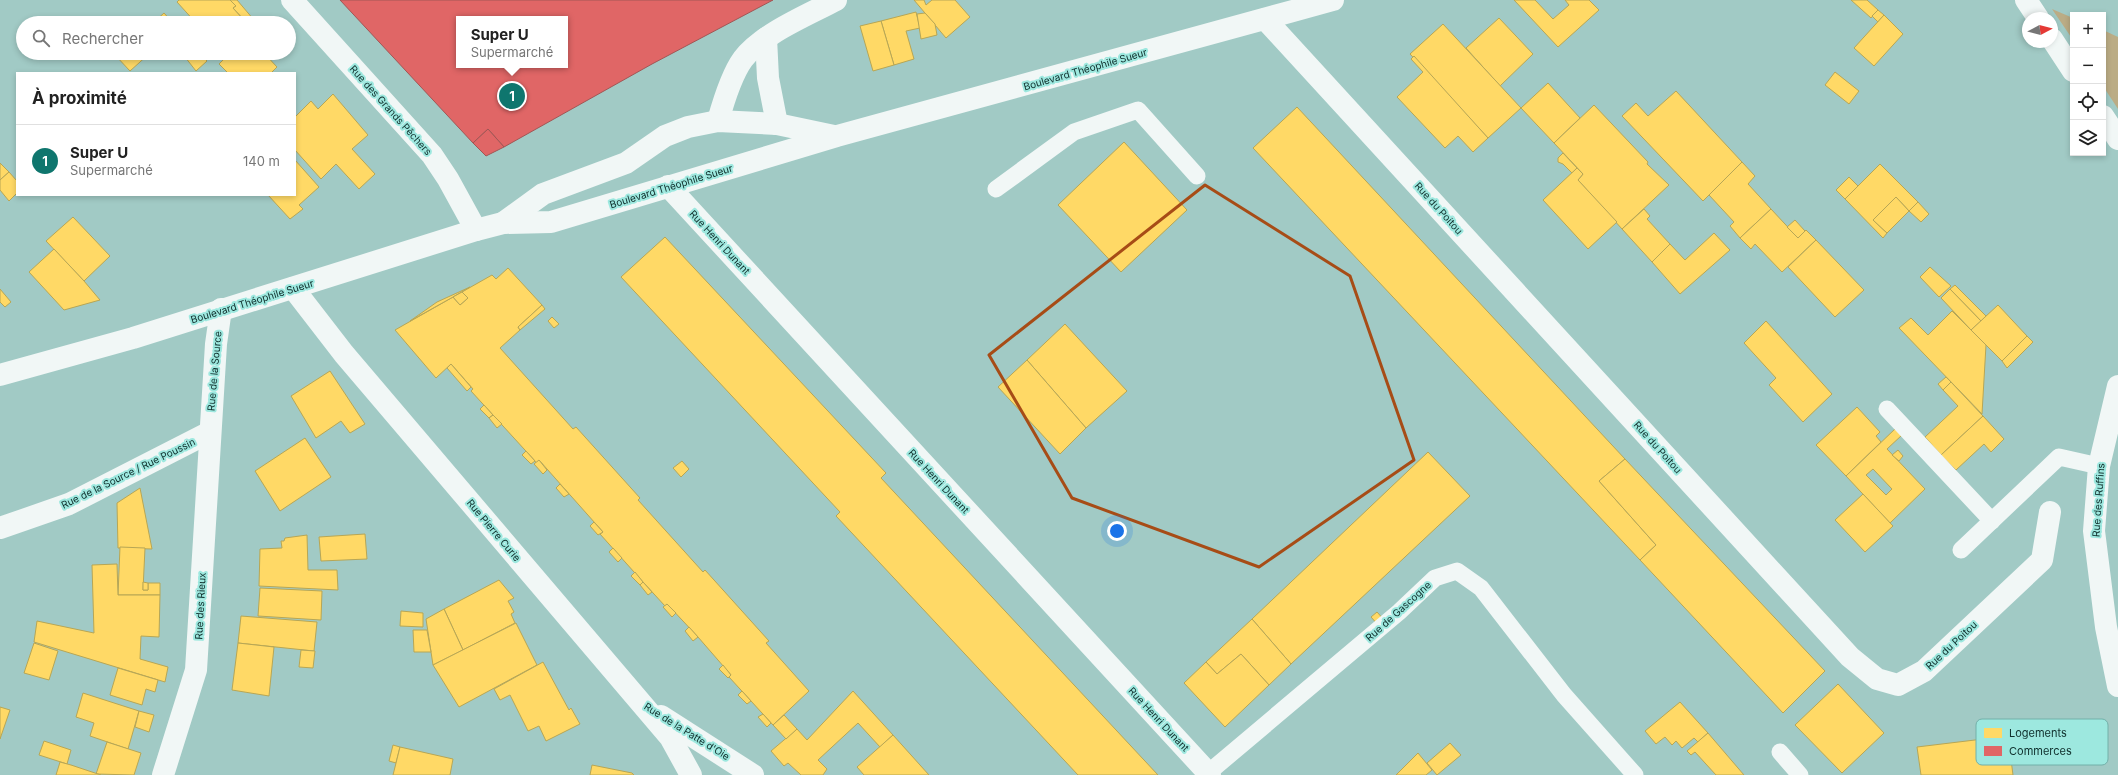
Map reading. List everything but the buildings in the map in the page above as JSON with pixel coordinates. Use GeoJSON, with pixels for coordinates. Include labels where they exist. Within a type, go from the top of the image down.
{"type":"FeatureCollection","features":[{"type":"Feature","properties":{"kind":"street","name":"Rue des Grands Pêchers"},"geometry":{"type":"LineString","coordinates":[[292,0],[432,155],[448,179],[476,230]]}},
{"type":"Feature","properties":{"kind":"street"},"geometry":{"type":"LineString","coordinates":[[718,121],[725,97],[743,59],[766,38],[836,0]]}},
{"type":"Feature","properties":{"kind":"street","name":"Boulevard Théophile Sueur"},"geometry":{"type":"LineString","coordinates":[[0,375],[95,350],[476,230],[503,223],[551,222],[837,136],[1333,0]]}},
{"type":"Feature","properties":{"kind":"street"},"geometry":{"type":"LineString","coordinates":[[2026,0],[2034,12]]}},
{"type":"Feature","properties":{"kind":"street","name":"Rue du Poitou"},"geometry":{"type":"LineString","coordinates":[[1265,19],[1845,651],[1877,679],[1898,685],[1924,671],[2042,560],[2050,512]]}},
{"type":"Feature","properties":{"kind":"street"},"geometry":{"type":"LineString","coordinates":[[766,38],[768,78],[777,124]]}},
{"type":"Feature","properties":{"kind":"street"},"geometry":{"type":"LineString","coordinates":[[2058,48],[2070,66]]}},
{"type":"Feature","properties":{"kind":"street"},"geometry":{"type":"LineString","coordinates":[[2106,120],[2118,139]]}},
{"type":"Feature","properties":{"kind":"street","name":"Boulevard Théophile Sueur"},"geometry":{"type":"LineString","coordinates":[[503,223],[543,194],[626,163],[665,136],[688,127],[718,121],[777,124],[837,136]]}},
{"type":"Feature","properties":{"kind":"street","name":"Rue Henri Dunant"},"geometry":{"type":"LineString","coordinates":[[668,186],[1209,774]]}},
{"type":"Feature","properties":{"kind":"street","name":"Rue Pierre Curie"},"geometry":{"type":"LineString","coordinates":[[293,288],[344,354],[670,737],[691,775]]}},
{"type":"Feature","properties":{"kind":"street","name":"Rue de la Source"},"geometry":{"type":"LineString","coordinates":[[210,432],[216,344],[221,310]]}},
{"type":"Feature","properties":{"kind":"street","name":"Rue des Ruffins"},"geometry":{"type":"LineString","coordinates":[[2118,386],[2100,466],[2094,532],[2106,627],[2118,686]]}},
{"type":"Feature","properties":{"kind":"street","name":"Rue de la Source / Rue Poussin"},"geometry":{"type":"LineString","coordinates":[[0,528],[69,504],[210,432]]}},
{"type":"Feature","properties":{"kind":"street","name":"Rue des Rieux"},"geometry":{"type":"LineString","coordinates":[[163,775],[196,670],[210,432]]}},
{"type":"Feature","properties":{"kind":"street","name":"Rue de la Patte d'Oie"},"geometry":{"type":"LineString","coordinates":[[640,701],[737,767],[753,775]]}},
{"type":"Feature","properties":{"kind":"lane"},"geometry":{"type":"LineString","coordinates":[[996,189],[1074,132],[1138,110],[1197,176]]}},
{"type":"Feature","properties":{"kind":"lane"},"geometry":{"type":"LineString","coordinates":[[1887,409],[1992,521]]}},
{"type":"Feature","properties":{"kind":"lane"},"geometry":{"type":"LineString","coordinates":[[1961,550],[2059,457],[2100,466]]}},
{"type":"Feature","properties":{"kind":"lane","name":"Rue de Gascogne"},"geometry":{"type":"LineString","coordinates":[[1209,774],[1393,617],[1435,578],[1457,571],[1481,588],[1564,694],[1635,775]]}},
{"type":"Feature","properties":{"kind":"lane"},"geometry":{"type":"LineString","coordinates":[[1780,752],[1800,775]]}},
{"type":"Feature","properties":{"kind":"highlighted area"},"geometry":{"type":"Polygon","coordinates":[[[1205,185],[1350,276],[1414,460],[1259,567],[1072,498],[989,355],[1205,185]]]}},
{"type":"Feature","properties":{"kind":"shaded area"},"geometry":{"type":"Polygon","coordinates":[[[2052,9],[2070,17],[2070,36],[2058,18],[2058,12],[2054,12],[2052,9]]]}},
{"type":"Feature","properties":{"kind":"shaded area"},"geometry":{"type":"Polygon","coordinates":[[[2106,31],[2118,37],[2118,109],[2106,91],[2106,31]]]}},
{"type":"Feature","properties":{"kind":"place","name":"Super U"},"geometry":{"type":"Point","coordinates":[512,96]}}]}
